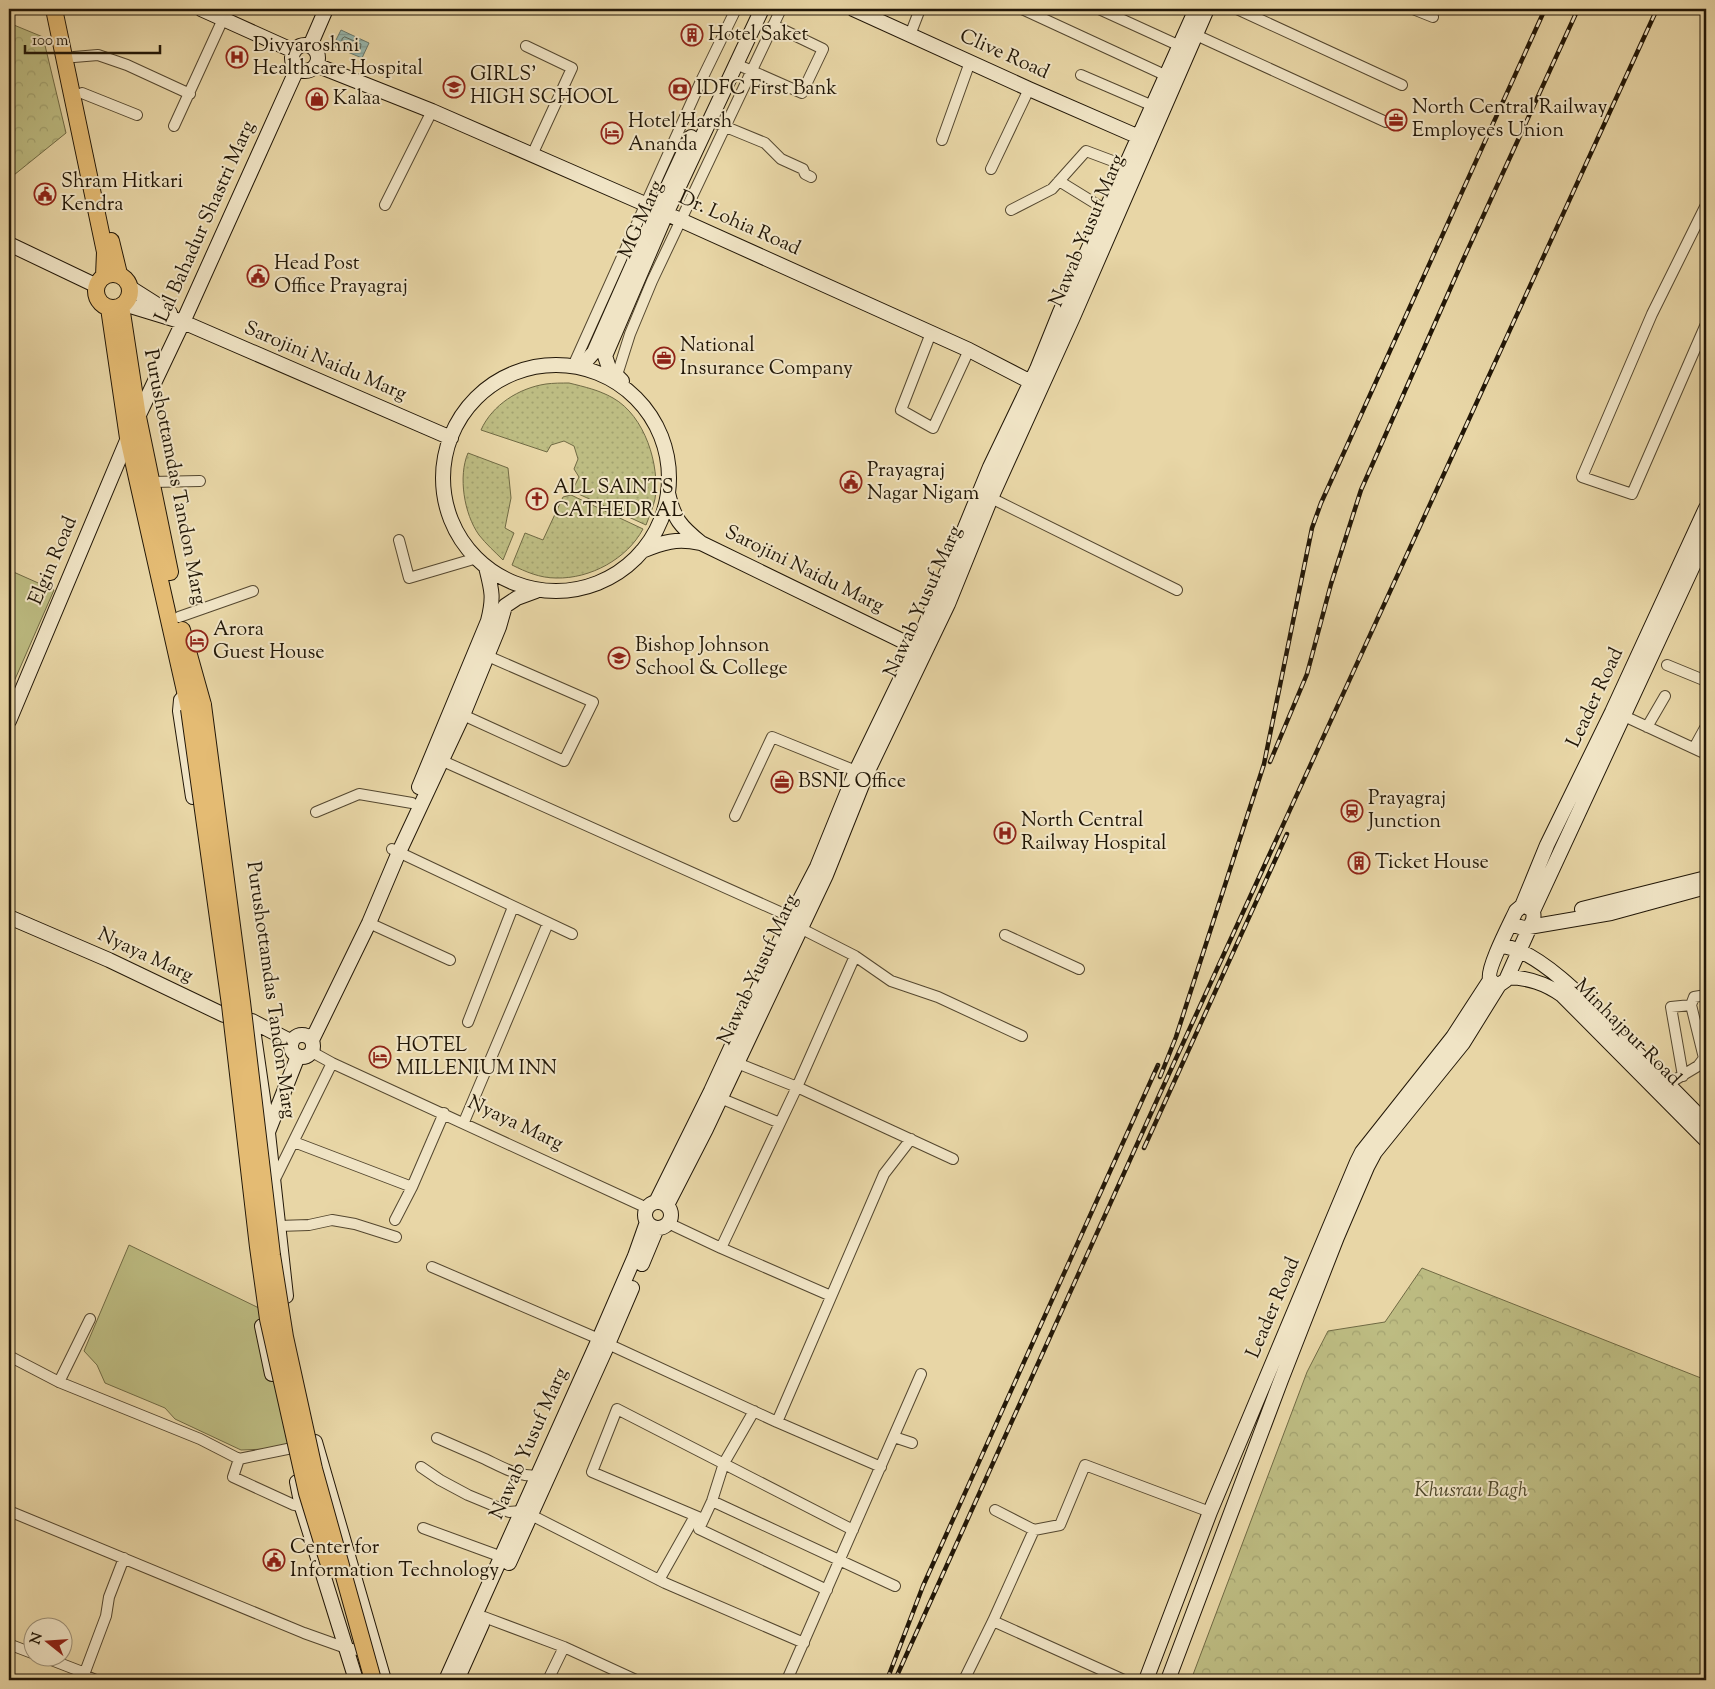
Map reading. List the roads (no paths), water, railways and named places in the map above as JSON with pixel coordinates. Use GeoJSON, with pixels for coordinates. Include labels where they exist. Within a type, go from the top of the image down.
{"type":"FeatureCollection","features":[{"type":"Feature","properties":{"kind":"main road"},"geometry":{"type":"LineString","coordinates":[[54,9],[112,281],[128,298],[118,306],[101,303],[97,298],[96,293],[112,281]]}},
{"type":"Feature","properties":{"kind":"main road"},"geometry":{"type":"LineString","coordinates":[[63,9],[82,93],[112,281]]}},
{"type":"Feature","properties":{"kind":"main road"},"geometry":{"type":"LineString","coordinates":[[201,9],[294,50]]}},
{"type":"Feature","properties":{"kind":"main road"},"geometry":{"type":"LineString","coordinates":[[310,46],[326,9]]}},
{"type":"Feature","properties":{"kind":"main road","name":"MG Marg"},"geometry":{"type":"LineString","coordinates":[[573,366],[587,360],[594,352],[656,209],[753,9]]}},
{"type":"Feature","properties":{"kind":"main road","name":"MG Marg"},"geometry":{"type":"LineString","coordinates":[[668,490],[668,467],[665,448],[658,431],[649,414],[618,375],[609,368],[605,356],[656,209],[709,120],[762,9]]}},
{"type":"Feature","properties":{"kind":"main road","name":"Clive Road"},"geometry":{"type":"LineString","coordinates":[[853,9],[1029,89],[1139,136]]}},
{"type":"Feature","properties":{"kind":"main road","name":"Nawab Yusuf Marg"},"geometry":{"type":"LineString","coordinates":[[456,1680],[484,1618],[526,1513],[604,1341],[711,1091],[796,923],[826,875],[866,774],[921,649],[990,467],[1031,382],[1196,9]]}},
{"type":"Feature","properties":{"kind":"main road","name":"Nawab Yusuf Marg"},"geometry":{"type":"LineString","coordinates":[[657,1215],[737,1063],[796,923],[856,771],[921,649],[948,604],[990,498],[1073,317],[1208,9]]}},
{"type":"Feature","properties":{"kind":"main road"},"geometry":{"type":"LineString","coordinates":[[301,46],[310,46],[316,52],[318,61],[316,65],[309,71],[297,69],[292,58],[294,50],[301,46]]}},
{"type":"Feature","properties":{"kind":"main road","name":"Dr. Lohia Road"},"geometry":{"type":"LineString","coordinates":[[316,65],[432,111],[681,220],[968,350],[1031,382]]}},
{"type":"Feature","properties":{"kind":"main road","name":"Lal Bahadur Shastri Marg"},"geometry":{"type":"LineString","coordinates":[[138,418],[297,69]]}},
{"type":"Feature","properties":{"kind":"main road","name":"Sarojini Naidu Marg"},"geometry":{"type":"LineString","coordinates":[[9,244],[112,281],[183,322],[451,438]]}},
{"type":"Feature","properties":{"kind":"main road","name":"Sarojini Naidu Marg"},"geometry":{"type":"LineString","coordinates":[[118,306],[183,322]]}},
{"type":"Feature","properties":{"kind":"main road","name":"Purushottamdas Tandon Marg"},"geometry":{"type":"LineString","coordinates":[[118,306],[138,418],[195,700]]}},
{"type":"Feature","properties":{"kind":"main road","name":"Purushottamdas Tandon Marg"},"geometry":{"type":"LineString","coordinates":[[118,306],[128,438],[195,700]]}},
{"type":"Feature","properties":{"kind":"main road"},"geometry":{"type":"LineString","coordinates":[[629,390],[600,374],[573,366],[554,365],[535,367],[517,372],[484,392],[470,405],[460,421],[451,438],[446,456],[444,474],[447,502],[455,528],[465,544],[482,563],[500,578],[536,591],[558,593],[594,584],[612,576],[628,565],[642,551],[658,525],[668,490]]}},
{"type":"Feature","properties":{"kind":"main road","name":"Elgin Road"},"geometry":{"type":"LineString","coordinates":[[9,721],[138,418]]}},
{"type":"Feature","properties":{"kind":"main road"},"geometry":{"type":"LineString","coordinates":[[668,490],[675,517],[686,531],[701,543]]}},
{"type":"Feature","properties":{"kind":"main road","name":"Leader Road"},"geometry":{"type":"LineString","coordinates":[[1530,915],[1547,845],[1612,712],[1706,508]]}},
{"type":"Feature","properties":{"kind":"main road"},"geometry":{"type":"LineString","coordinates":[[642,551],[654,546],[677,541],[685,540],[701,543]]}},
{"type":"Feature","properties":{"kind":"main road","name":"Sarojini Naidu Marg"},"geometry":{"type":"LineString","coordinates":[[701,543],[921,649]]}},
{"type":"Feature","properties":{"kind":"main road","name":"Leader Road"},"geometry":{"type":"LineString","coordinates":[[1530,915],[1705,544]]}},
{"type":"Feature","properties":{"kind":"main road"},"geometry":{"type":"LineString","coordinates":[[310,1042],[369,923],[412,803],[436,758],[463,715],[482,654],[492,603],[492,594],[482,563]]}},
{"type":"Feature","properties":{"kind":"main road"},"geometry":{"type":"LineString","coordinates":[[310,1042],[296,1036],[292,1042],[292,1050],[298,1056],[307,1056],[310,1042],[482,654],[499,627],[505,606],[517,598],[536,591]]}},
{"type":"Feature","properties":{"kind":"main road","name":"Purushottamdas Tandon Marg"},"geometry":{"type":"LineString","coordinates":[[356,1680],[302,1507],[262,1327],[248,1225],[224,1015],[180,711],[181,700],[195,700],[206,694],[210,703],[268,1133],[290,1330],[315,1442],[384,1680]]}},
{"type":"Feature","properties":{"kind":"main road"},"geometry":{"type":"LineString","coordinates":[[195,700],[258,1247],[270,1332],[306,1493],[366,1680]]}},
{"type":"Feature","properties":{"kind":"main road"},"geometry":{"type":"LineString","coordinates":[[195,700],[242,1002],[272,1255],[285,1337],[314,1469],[373,1680]]}},
{"type":"Feature","properties":{"kind":"main road"},"geometry":{"type":"LineString","coordinates":[[1530,915],[1590,907],[1706,878]]}},
{"type":"Feature","properties":{"kind":"main road"},"geometry":{"type":"LineString","coordinates":[[1530,915],[1519,951],[1499,981],[1489,972],[1516,911],[1530,915],[1611,913],[1706,888]]}},
{"type":"Feature","properties":{"kind":"main road"},"geometry":{"type":"LineString","coordinates":[[1511,922],[1517,927],[1523,928],[1530,915]]}},
{"type":"Feature","properties":{"kind":"main road","name":"Nyaya Marg"},"geometry":{"type":"LineString","coordinates":[[9,917],[108,960],[224,1015],[252,1022],[292,1042]]}},
{"type":"Feature","properties":{"kind":"main road","name":"Minhajpur Road"},"geometry":{"type":"LineString","coordinates":[[1500,946],[1506,946],[1519,951],[1569,985],[1706,1123]]}},
{"type":"Feature","properties":{"kind":"main road","name":"Minhajpur Road"},"geometry":{"type":"LineString","coordinates":[[1499,981],[1526,978],[1539,982],[1562,995],[1706,1140]]}},
{"type":"Feature","properties":{"kind":"main road","name":"Leader Road"},"geometry":{"type":"LineString","coordinates":[[1168,1680],[1337,1237],[1356,1179],[1362,1152],[1499,981]]}},
{"type":"Feature","properties":{"kind":"main road"},"geometry":{"type":"LineString","coordinates":[[268,1133],[298,1056]]}},
{"type":"Feature","properties":{"kind":"main road","name":"Leader Road"},"geometry":{"type":"LineString","coordinates":[[1146,1680],[1210,1512],[1356,1179]]}},
{"type":"Feature","properties":{"kind":"main road","name":"Nawab Yusuf Marg"},"geometry":{"type":"LineString","coordinates":[[446,1680],[502,1557],[526,1513],[537,1476],[604,1341]]}},
{"type":"Feature","properties":{"kind":"street"},"geometry":{"type":"LineString","coordinates":[[656,209],[736,9]]}},
{"type":"Feature","properties":{"kind":"street"},"geometry":{"type":"LineString","coordinates":[[618,375],[637,315],[781,9]]}},
{"type":"Feature","properties":{"kind":"street"},"geometry":{"type":"LineString","coordinates":[[910,34],[920,9]]}},
{"type":"Feature","properties":{"kind":"street"},"geometry":{"type":"LineString","coordinates":[[1022,9],[1167,76]]}},
{"type":"Feature","properties":{"kind":"street"},"geometry":{"type":"LineString","coordinates":[[1100,9],[1180,46]]}},
{"type":"Feature","properties":{"kind":"street"},"geometry":{"type":"LineString","coordinates":[[1237,9],[1402,85]]}},
{"type":"Feature","properties":{"kind":"street"},"geometry":{"type":"LineString","coordinates":[[1412,9],[1433,17]]}},
{"type":"Feature","properties":{"kind":"street"},"geometry":{"type":"LineString","coordinates":[[174,126],[224,19]]}},
{"type":"Feature","properties":{"kind":"street"},"geometry":{"type":"LineString","coordinates":[[736,64],[802,92],[823,49],[773,25]]}},
{"type":"Feature","properties":{"kind":"street"},"geometry":{"type":"LineString","coordinates":[[1196,34],[1386,122]]}},
{"type":"Feature","properties":{"kind":"street"},"geometry":{"type":"LineString","coordinates":[[526,46],[572,68],[532,155]]}},
{"type":"Feature","properties":{"kind":"street"},"geometry":{"type":"LineString","coordinates":[[74,57],[98,55],[127,65],[190,94]]}},
{"type":"Feature","properties":{"kind":"street"},"geometry":{"type":"LineString","coordinates":[[942,140],[970,62]]}},
{"type":"Feature","properties":{"kind":"street"},"geometry":{"type":"LineString","coordinates":[[1081,75],[1153,106]]}},
{"type":"Feature","properties":{"kind":"street"},"geometry":{"type":"LineString","coordinates":[[991,169],[1029,89]]}},
{"type":"Feature","properties":{"kind":"street"},"geometry":{"type":"LineString","coordinates":[[82,93],[137,115]]}},
{"type":"Feature","properties":{"kind":"street"},"geometry":{"type":"LineString","coordinates":[[385,205],[432,111]]}},
{"type":"Feature","properties":{"kind":"street"},"geometry":{"type":"LineString","coordinates":[[709,120],[765,143],[781,159],[803,169],[805,174],[811,177]]}},
{"type":"Feature","properties":{"kind":"street"},"geometry":{"type":"LineString","coordinates":[[1011,210],[1052,189],[1086,151],[1126,166]]}},
{"type":"Feature","properties":{"kind":"street"},"geometry":{"type":"LineString","coordinates":[[1059,180],[1106,210]]}},
{"type":"Feature","properties":{"kind":"street"},"geometry":{"type":"LineString","coordinates":[[1706,205],[1652,314],[1582,477],[1632,494],[1706,324]]}},
{"type":"Feature","properties":{"kind":"street"},"geometry":{"type":"LineString","coordinates":[[931,333],[901,410],[933,428],[968,350]]}},
{"type":"Feature","properties":{"kind":"street"},"geometry":{"type":"LineString","coordinates":[[152,482],[200,481]]}},
{"type":"Feature","properties":{"kind":"street"},"geometry":{"type":"LineString","coordinates":[[990,498],[1177,590]]}},
{"type":"Feature","properties":{"kind":"street"},"geometry":{"type":"LineString","coordinates":[[399,540],[409,578],[482,563]]}},
{"type":"Feature","properties":{"kind":"street"},"geometry":{"type":"LineString","coordinates":[[179,617],[253,591]]}},
{"type":"Feature","properties":{"kind":"street"},"geometry":{"type":"LineString","coordinates":[[463,715],[564,761],[593,702],[482,654]]}},
{"type":"Feature","properties":{"kind":"street"},"geometry":{"type":"LineString","coordinates":[[1667,665],[1706,681]]}},
{"type":"Feature","properties":{"kind":"street"},"geometry":{"type":"LineString","coordinates":[[1647,728],[1665,696]]}},
{"type":"Feature","properties":{"kind":"street"},"geometry":{"type":"LineString","coordinates":[[1624,716],[1706,754]]}},
{"type":"Feature","properties":{"kind":"street"},"geometry":{"type":"LineString","coordinates":[[1694,748],[1706,726]]}},
{"type":"Feature","properties":{"kind":"street"},"geometry":{"type":"LineString","coordinates":[[735,816],[772,737],[856,771]]}},
{"type":"Feature","properties":{"kind":"street"},"geometry":{"type":"LineString","coordinates":[[436,758],[796,923],[855,956],[891,981],[938,997],[1022,1036]]}},
{"type":"Feature","properties":{"kind":"street"},"geometry":{"type":"LineString","coordinates":[[316,812],[359,794],[412,803]]}},
{"type":"Feature","properties":{"kind":"street"},"geometry":{"type":"LineString","coordinates":[[396,851],[572,934]]}},
{"type":"Feature","properties":{"kind":"street"},"geometry":{"type":"LineString","coordinates":[[468,1022],[513,907]]}},
{"type":"Feature","properties":{"kind":"street"},"geometry":{"type":"LineString","coordinates":[[369,923],[450,960]]}},
{"type":"Feature","properties":{"kind":"street"},"geometry":{"type":"LineString","coordinates":[[464,1122],[548,923]]}},
{"type":"Feature","properties":{"kind":"street"},"geometry":{"type":"LineString","coordinates":[[1005,935],[1079,969]]}},
{"type":"Feature","properties":{"kind":"street"},"geometry":{"type":"LineString","coordinates":[[721,1248],[797,1087],[855,956]]}},
{"type":"Feature","properties":{"kind":"street"},"geometry":{"type":"LineString","coordinates":[[1668,1084],[1702,1069],[1704,1058],[1691,1005],[1694,997],[1706,994]]}},
{"type":"Feature","properties":{"kind":"street"},"geometry":{"type":"LineString","coordinates":[[1683,1076],[1671,1007],[1691,1005]]}},
{"type":"Feature","properties":{"kind":"street","name":"Nyaya Marg"},"geometry":{"type":"LineString","coordinates":[[310,1042],[332,1063],[464,1122],[721,1248],[831,1296]]}},
{"type":"Feature","properties":{"kind":"street"},"geometry":{"type":"LineString","coordinates":[[273,1182],[332,1063]]}},
{"type":"Feature","properties":{"kind":"street"},"geometry":{"type":"LineString","coordinates":[[737,1063],[797,1087],[953,1159]]}},
{"type":"Feature","properties":{"kind":"street"},"geometry":{"type":"LineString","coordinates":[[720,1098],[780,1123]]}},
{"type":"Feature","properties":{"kind":"street"},"geometry":{"type":"LineString","coordinates":[[395,1220],[412,1187],[444,1113]]}},
{"type":"Feature","properties":{"kind":"street"},"geometry":{"type":"LineString","coordinates":[[777,1422],[884,1174],[911,1139]]}},
{"type":"Feature","properties":{"kind":"street"},"geometry":{"type":"LineString","coordinates":[[294,1142],[412,1187]]}},
{"type":"Feature","properties":{"kind":"street"},"geometry":{"type":"LineString","coordinates":[[278,1226],[309,1225],[332,1220],[354,1224],[396,1237]]}},
{"type":"Feature","properties":{"kind":"street"},"geometry":{"type":"LineString","coordinates":[[432,1267],[604,1341],[777,1422],[881,1466]]}},
{"type":"Feature","properties":{"kind":"street"},"geometry":{"type":"LineString","coordinates":[[59,1382],[90,1319]]}},
{"type":"Feature","properties":{"kind":"street"},"geometry":{"type":"LineString","coordinates":[[9,1356],[59,1382],[200,1439],[239,1459],[290,1450],[315,1442]]}},
{"type":"Feature","properties":{"kind":"street"},"geometry":{"type":"LineString","coordinates":[[787,1680],[921,1374]]}},
{"type":"Feature","properties":{"kind":"street"},"geometry":{"type":"LineString","coordinates":[[699,1517],[592,1472],[618,1409],[853,1530]]}},
{"type":"Feature","properties":{"kind":"street"},"geometry":{"type":"LineString","coordinates":[[659,1580],[699,1517],[712,1501],[724,1463],[754,1411]]}},
{"type":"Feature","properties":{"kind":"street"},"geometry":{"type":"LineString","coordinates":[[894,1437],[912,1443]]}},
{"type":"Feature","properties":{"kind":"street"},"geometry":{"type":"LineString","coordinates":[[437,1438],[500,1468],[524,1476],[537,1476]]}},
{"type":"Feature","properties":{"kind":"street"},"geometry":{"type":"LineString","coordinates":[[239,1459],[233,1477],[294,1505],[334,1509]]}},
{"type":"Feature","properties":{"kind":"street"},"geometry":{"type":"LineString","coordinates":[[995,1510],[1034,1530],[1060,1525],[1085,1465],[1210,1512]]}},
{"type":"Feature","properties":{"kind":"street"},"geometry":{"type":"LineString","coordinates":[[421,1467],[468,1495],[509,1512],[526,1513],[659,1580],[804,1643]]}},
{"type":"Feature","properties":{"kind":"street"},"geometry":{"type":"LineString","coordinates":[[712,1501],[895,1586]]}},
{"type":"Feature","properties":{"kind":"street"},"geometry":{"type":"LineString","coordinates":[[9,1510],[304,1633],[346,1648],[377,1653]]}},
{"type":"Feature","properties":{"kind":"street"},"geometry":{"type":"LineString","coordinates":[[699,1517],[699,1529],[827,1590]]}},
{"type":"Feature","properties":{"kind":"street"},"geometry":{"type":"LineString","coordinates":[[423,1528],[502,1557]]}},
{"type":"Feature","properties":{"kind":"street"},"geometry":{"type":"LineString","coordinates":[[964,1680],[1034,1530]]}},
{"type":"Feature","properties":{"kind":"street"},"geometry":{"type":"LineString","coordinates":[[83,1676],[106,1616],[109,1597],[124,1558]]}},
{"type":"Feature","properties":{"kind":"street"},"geometry":{"type":"LineString","coordinates":[[484,1618],[564,1648],[636,1680]]}},
{"type":"Feature","properties":{"kind":"street"},"geometry":{"type":"LineString","coordinates":[[993,1621],[1124,1680]]}},
{"type":"Feature","properties":{"kind":"street"},"geometry":{"type":"LineString","coordinates":[[9,1652],[11,1645],[22,1649]]}},
{"type":"Feature","properties":{"kind":"street"},"geometry":{"type":"LineString","coordinates":[[548,1680],[564,1648]]}},
{"type":"Feature","properties":{"kind":"street"},"geometry":{"type":"LineString","coordinates":[[62,1666],[96,1680]]}},
{"type":"Feature","properties":{"kind":"water"},"geometry":{"type":"Polygon","coordinates":[[[341,30],[369,43],[362,58],[333,46],[341,30]]]}},
{"type":"Feature","properties":{"kind":"railway"},"geometry":{"type":"LineString","coordinates":[[1160,1077],[1176,1037],[1264,764],[1312,528],[1321,503],[1545,9]]}},
{"type":"Feature","properties":{"kind":"railway"},"geometry":{"type":"LineString","coordinates":[[1270,762],[1307,674],[1331,584],[1361,490],[1463,260],[1578,9]]}},
{"type":"Feature","properties":{"kind":"railway"},"geometry":{"type":"LineString","coordinates":[[895,1680],[1162,1089],[1657,9]]}},
{"type":"Feature","properties":{"kind":"railway"},"geometry":{"type":"LineString","coordinates":[[1144,1148],[1287,834]]}},
{"type":"Feature","properties":{"kind":"railway"},"geometry":{"type":"LineString","coordinates":[[887,1680],[923,1586],[1158,1065]]}},
{"type":"Feature","properties":{"kind":"place","name":"Hotel Saket"},"geometry":{"type":"Point","coordinates":[692,35]}},
{"type":"Feature","properties":{"kind":"place","name":"Divyaroshni Healthcare Hospital"},"geometry":{"type":"Point","coordinates":[237,57]}},
{"type":"Feature","properties":{"kind":"place","name":"GIRLS' HIGH SCHOOL"},"geometry":{"type":"Point","coordinates":[454,87]}},
{"type":"Feature","properties":{"kind":"place","name":"IDFC First Bank"},"geometry":{"type":"Point","coordinates":[680,89]}},
{"type":"Feature","properties":{"kind":"place","name":"Kalaa"},"geometry":{"type":"Point","coordinates":[317,99]}},
{"type":"Feature","properties":{"kind":"place","name":"North Central Railway Employees Union"},"geometry":{"type":"Point","coordinates":[1396,120]}},
{"type":"Feature","properties":{"kind":"place","name":"Hotel Harsh Ananda"},"geometry":{"type":"Point","coordinates":[612,133]}},
{"type":"Feature","properties":{"kind":"place","name":"Shram Hitkari Kendra"},"geometry":{"type":"Point","coordinates":[45,194]}},
{"type":"Feature","properties":{"kind":"place","name":"Head Post Office Prayagraj"},"geometry":{"type":"Point","coordinates":[258,276]}},
{"type":"Feature","properties":{"kind":"place","name":"National Insurance Company"},"geometry":{"type":"Point","coordinates":[664,358]}},
{"type":"Feature","properties":{"kind":"place","name":"Prayagraj Nagar Nigam"},"geometry":{"type":"Point","coordinates":[851,482]}},
{"type":"Feature","properties":{"kind":"place","name":"ALL SAINTS CATHEDRAL"},"geometry":{"type":"Point","coordinates":[537,499]}},
{"type":"Feature","properties":{"kind":"place","name":"Arora Guest House"},"geometry":{"type":"Point","coordinates":[197,641]}},
{"type":"Feature","properties":{"kind":"place","name":"Bishop Johnson School & College"},"geometry":{"type":"Point","coordinates":[619,658]}},
{"type":"Feature","properties":{"kind":"place","name":"BSNL Office"},"geometry":{"type":"Point","coordinates":[782,782]}},
{"type":"Feature","properties":{"kind":"place","name":"Prayagraj Junction"},"geometry":{"type":"Point","coordinates":[1352,811]}},
{"type":"Feature","properties":{"kind":"place","name":"North Central Railway Hospital"},"geometry":{"type":"Point","coordinates":[1005,833]}},
{"type":"Feature","properties":{"kind":"place","name":"Ticket House"},"geometry":{"type":"Point","coordinates":[1359,863]}},
{"type":"Feature","properties":{"kind":"place","name":"HOTEL MILLENIUM INN"},"geometry":{"type":"Point","coordinates":[380,1057]}},
{"type":"Feature","properties":{"kind":"place","name":"Center for Information Technology"},"geometry":{"type":"Point","coordinates":[274,1560]}},
{"type":"Feature","properties":{"kind":"park label","name":"Khusrau Bagh"},"geometry":{"type":"Point","coordinates":[1471,1491]}}]}
